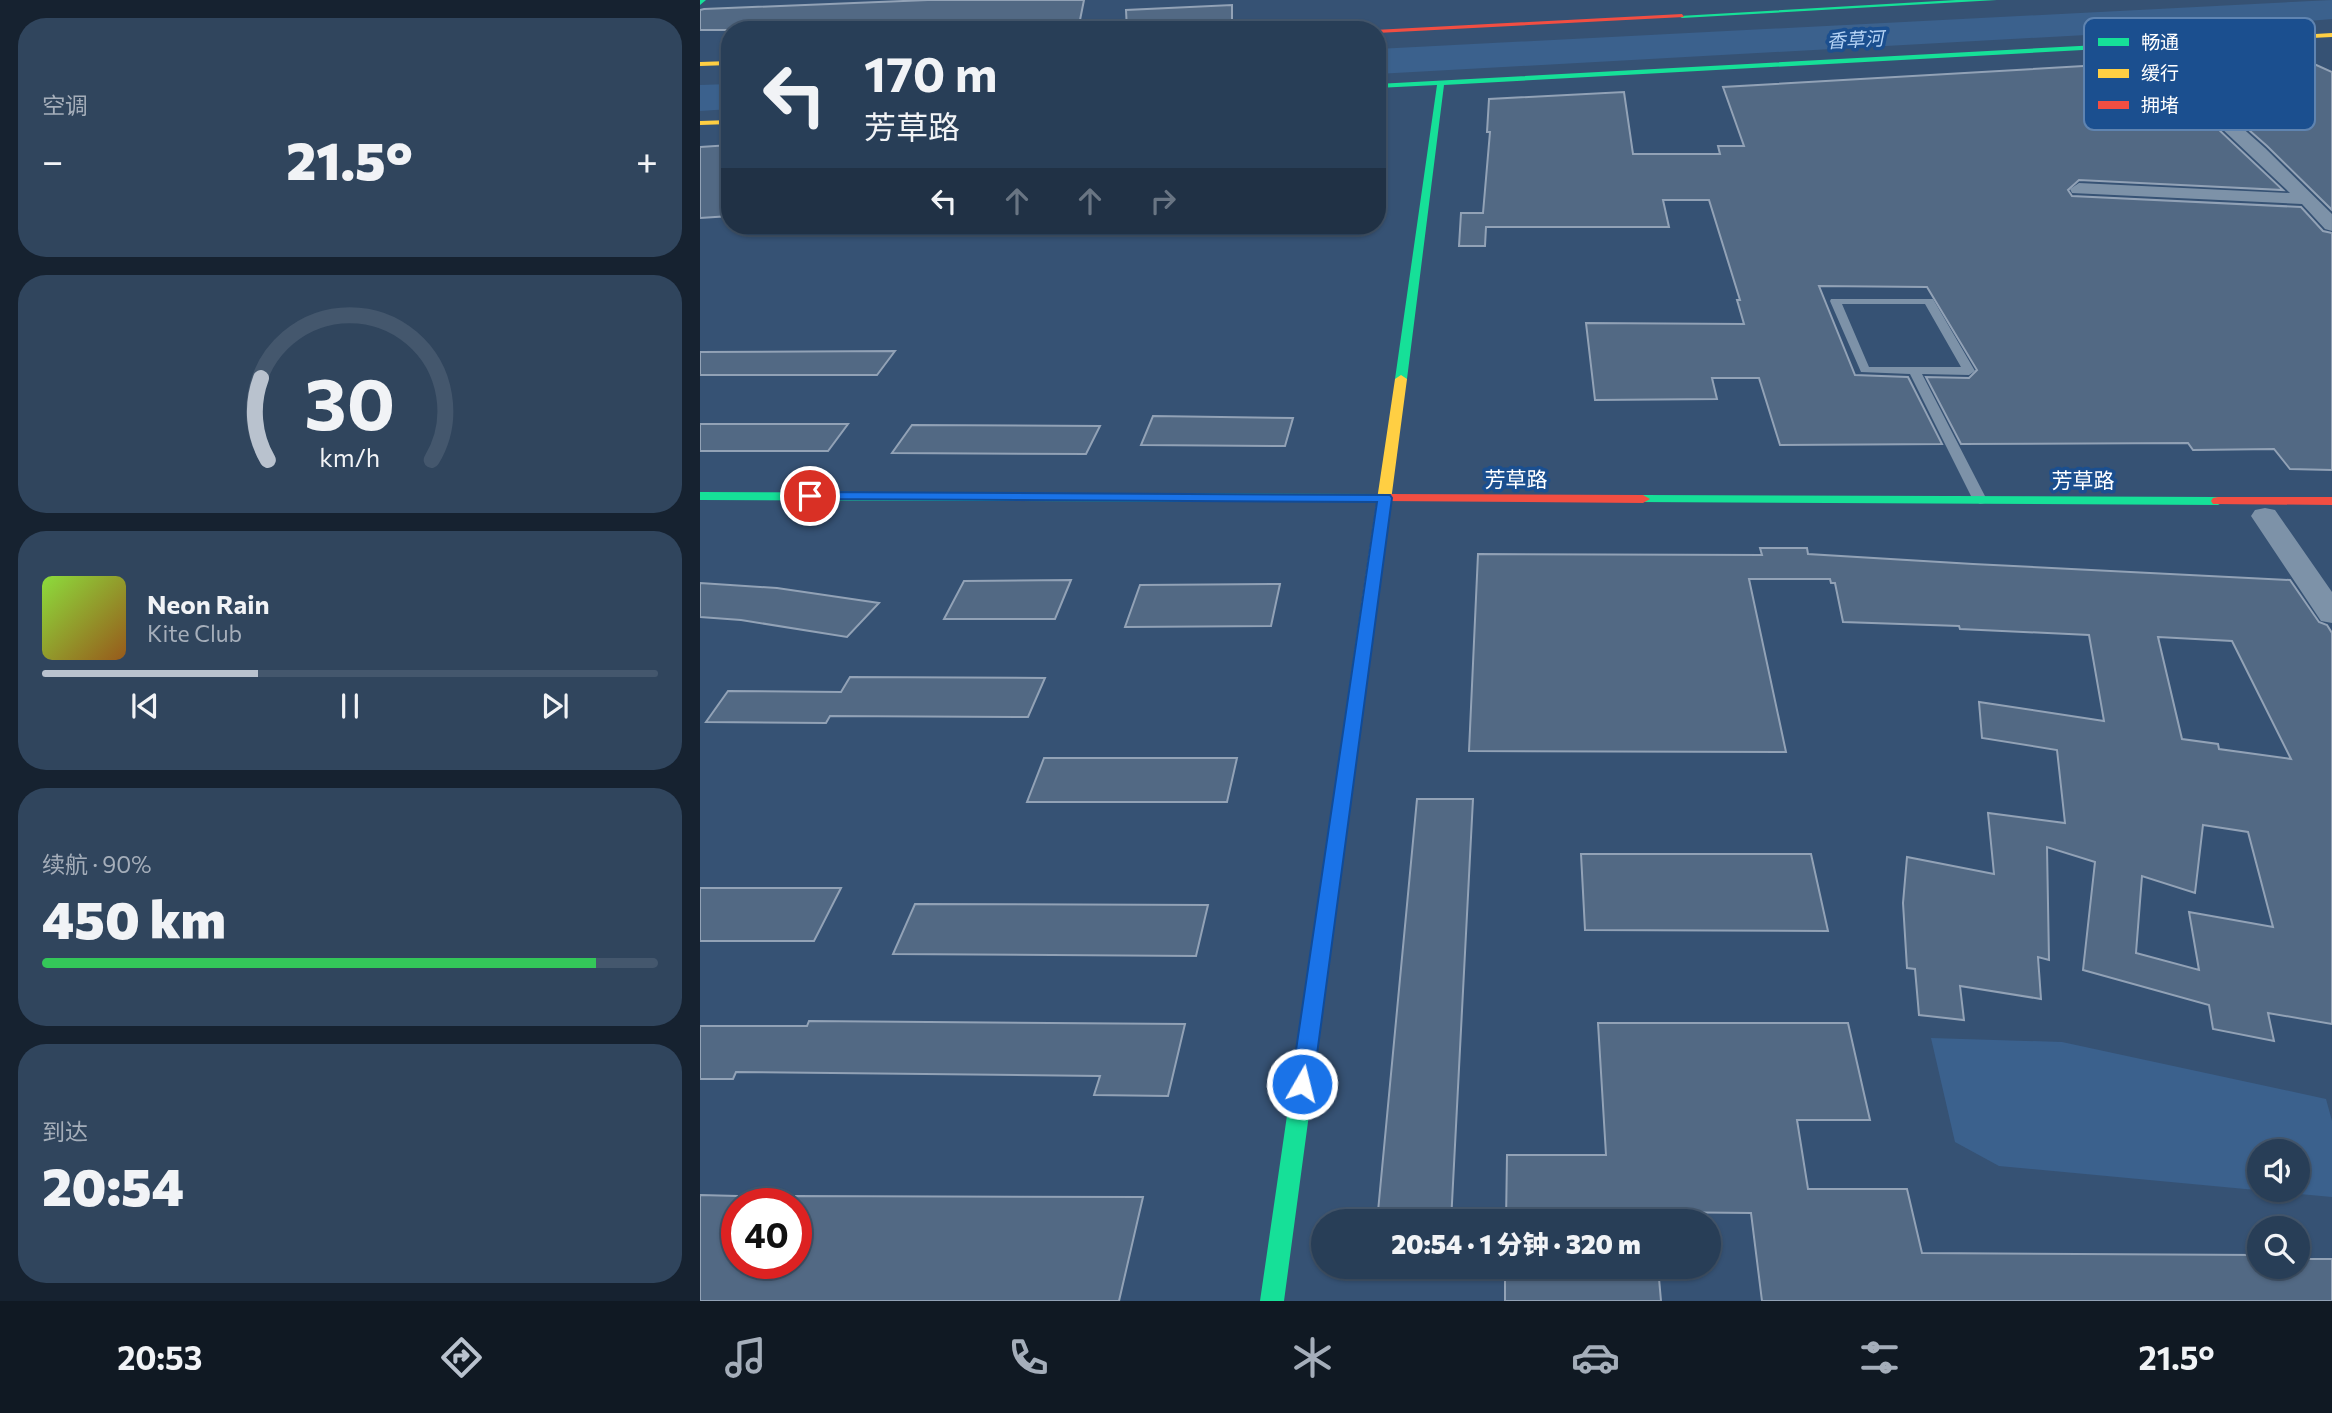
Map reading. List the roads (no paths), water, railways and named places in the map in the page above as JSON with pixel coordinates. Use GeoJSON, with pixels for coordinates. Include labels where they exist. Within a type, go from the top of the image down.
{"type":"FeatureCollection","features":[{"type":"Feature","properties":{"kind":"street"},"geometry":{"type":"LineString","coordinates":[[1386,31],[1994,0]]}},
{"type":"Feature","properties":{"kind":"street"},"geometry":{"type":"LineString","coordinates":[[2315,37],[2332,45]]}},
{"type":"Feature","properties":{"kind":"street"},"geometry":{"type":"LineString","coordinates":[[1386,85],[2084,46]]}},
{"type":"Feature","properties":{"kind":"street"},"geometry":{"type":"LineString","coordinates":[[700,64],[721,63]]}},
{"type":"Feature","properties":{"kind":"street"},"geometry":{"type":"LineString","coordinates":[[1272,1301],[1379,509],[1441,82]]}},
{"type":"Feature","properties":{"kind":"street"},"geometry":{"type":"LineString","coordinates":[[700,123],[721,122]]}},
{"type":"Feature","properties":{"kind":"street"},"geometry":{"type":"LineString","coordinates":[[2237,130],[2254,144],[2332,225]]}},
{"type":"Feature","properties":{"kind":"street"},"geometry":{"type":"LineString","coordinates":[[2079,189],[2307,199]]}},
{"type":"Feature","properties":{"kind":"street","name":"芳草路"},"geometry":{"type":"LineString","coordinates":[[700,496],[1379,509],[2332,516]]}},
{"type":"Feature","properties":{"kind":"street","name":"芳草路"},"geometry":{"type":"LineString","coordinates":[[1379,509],[1980,500],[2332,501]]}},
{"type":"Feature","properties":{"kind":"street"},"geometry":{"type":"LineString","coordinates":[[2265,516],[2332,614]]}},
{"type":"Feature","properties":{"kind":"lane"},"geometry":{"type":"LineString","coordinates":[[1835,301],[1929,301],[1969,371],[1914,370],[1865,370],[1835,301]]}},
{"type":"Feature","properties":{"kind":"lane"},"geometry":{"type":"LineString","coordinates":[[1914,370],[1980,500]]}},
{"type":"Feature","properties":{"kind":"water","name":"香草河"},"geometry":{"type":"Polygon","coordinates":[[[2332,0],[2332,19],[2315,20],[2315,18],[2084,18],[2084,35],[1386,74],[1386,49],[2332,0]]]}},
{"type":"Feature","properties":{"kind":"water"},"geometry":{"type":"Polygon","coordinates":[[[721,84],[721,110],[700,111],[700,85],[721,84]]]}},
{"type":"Feature","properties":{"kind":"water"},"geometry":{"type":"Polygon","coordinates":[[[1931,1038],[2062,1042],[2326,1099],[2332,1121],[2332,1197],[2310,1195],[2310,1139],[2247,1139],[2247,1189],[1999,1166],[1955,1142],[1931,1038]]]}}]}
